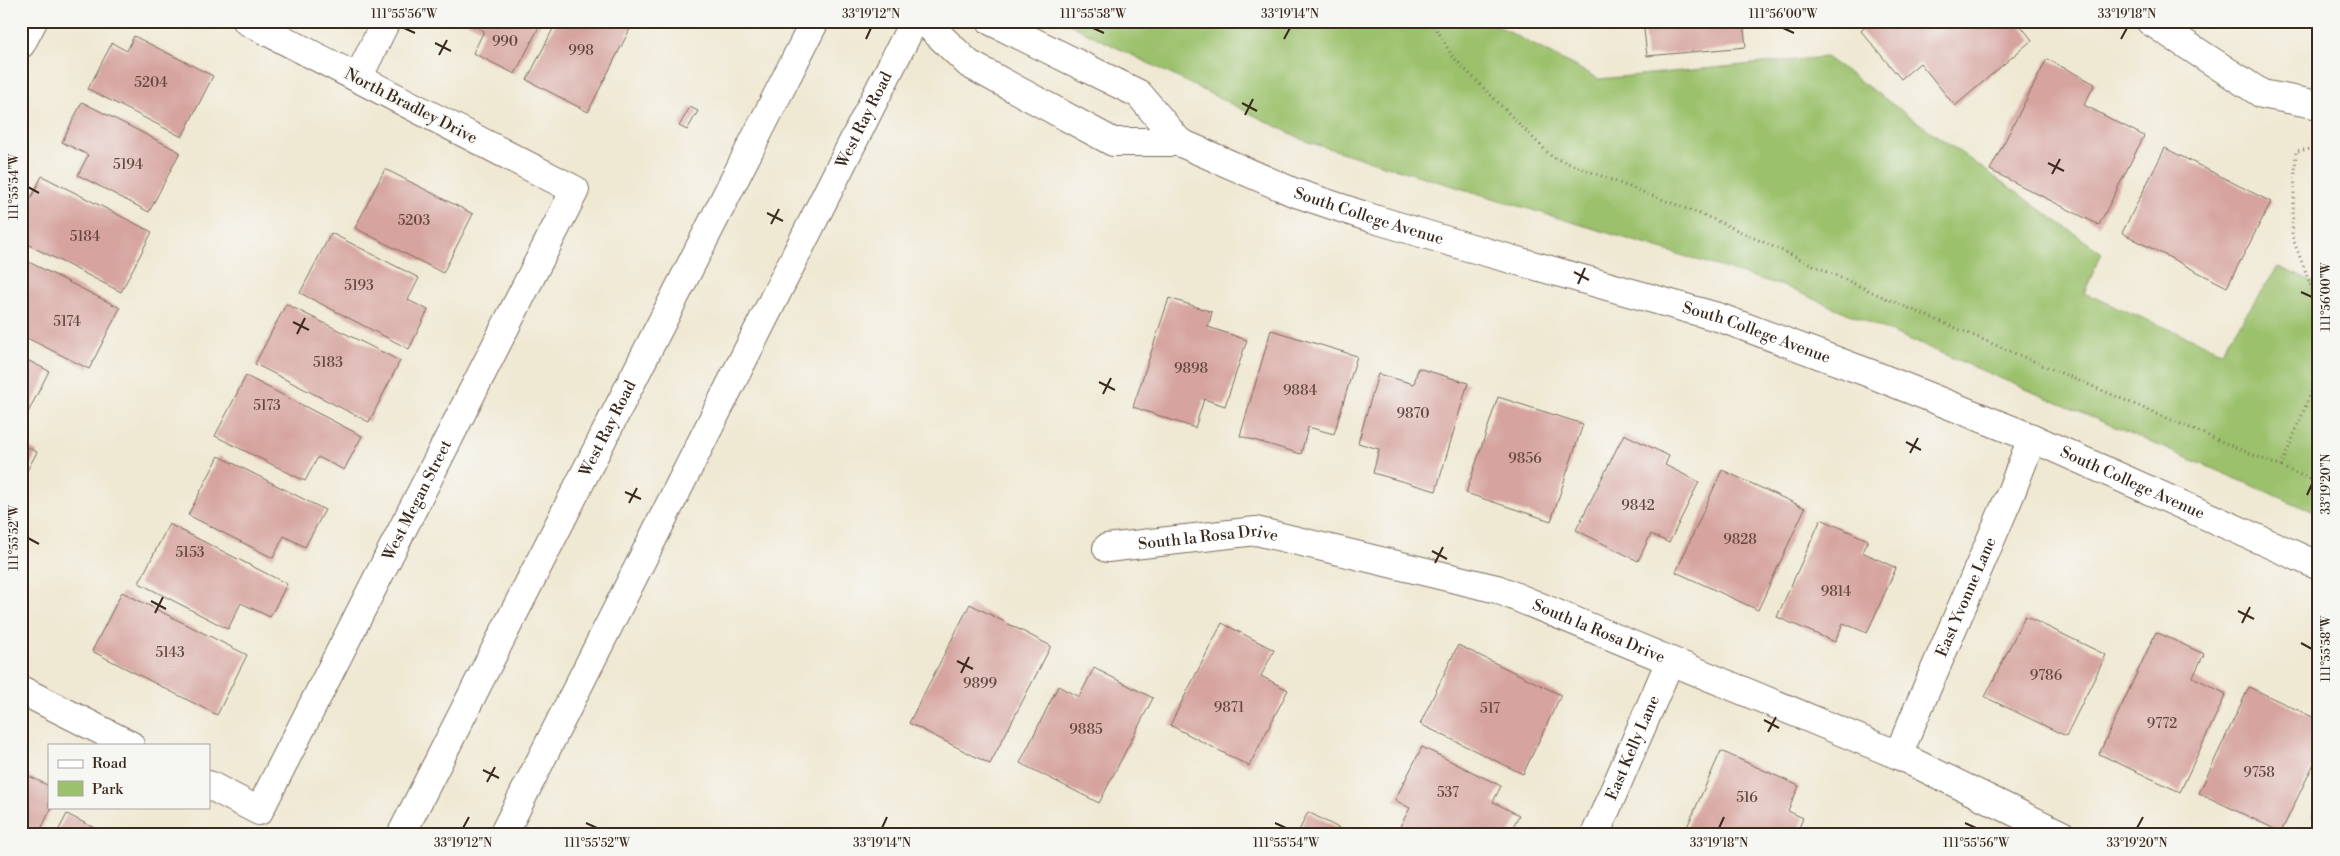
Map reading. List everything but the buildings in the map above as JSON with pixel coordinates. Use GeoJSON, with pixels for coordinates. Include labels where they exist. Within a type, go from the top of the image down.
{"type":"FeatureCollection","features":[{"type":"Feature","properties":{"kind":"street"},"geometry":{"type":"LineString","coordinates":[[21,44],[33,21]]}},
{"type":"Feature","properties":{"kind":"street","name":"North Bradley Drive"},"geometry":{"type":"LineString","coordinates":[[247,21],[575,190]]}},
{"type":"Feature","properties":{"kind":"street"},"geometry":{"type":"LineString","coordinates":[[358,78],[386,21]]}},
{"type":"Feature","properties":{"kind":"street","name":"West Ray Road"},"geometry":{"type":"LineString","coordinates":[[400,835],[815,21]]}},
{"type":"Feature","properties":{"kind":"street","name":"West Ray Road"},"geometry":{"type":"LineString","coordinates":[[503,835],[914,21]]}},
{"type":"Feature","properties":{"kind":"street","name":"South College Avenue"},"geometry":{"type":"LineString","coordinates":[[924,21],[970,64],[1113,142],[1179,142],[1293,192],[1371,218],[1721,318],[1869,373],[2032,438],[2319,566]]}},
{"type":"Feature","properties":{"kind":"street","name":"South College Avenue"},"geometry":{"type":"LineString","coordinates":[[991,21],[1139,94],[1179,142]]}},
{"type":"Feature","properties":{"kind":"street"},"geometry":{"type":"LineString","coordinates":[[2150,21],[2262,94],[2319,105]]}},
{"type":"Feature","properties":{"kind":"street","name":"West Megan Street"},"geometry":{"type":"LineString","coordinates":[[210,786],[259,811],[575,190]]}},
{"type":"Feature","properties":{"kind":"street","name":"East Yvonne Lane"},"geometry":{"type":"LineString","coordinates":[[1898,755],[2010,495],[2032,438]]}},
{"type":"Feature","properties":{"kind":"street","name":"South la Rosa Drive"},"geometry":{"type":"LineString","coordinates":[[1107,548],[1256,531],[1497,589],[1898,755],[2062,835]]}},
{"type":"Feature","properties":{"kind":"street","name":"East Kelly Lane"},"geometry":{"type":"LineString","coordinates":[[1595,835],[1670,660]]}},
{"type":"Feature","properties":{"kind":"street"},"geometry":{"type":"LineString","coordinates":[[21,690],[128,744]]}},
{"type":"Feature","properties":{"kind":"path"},"geometry":{"type":"LineString","coordinates":[[1432,21],[1452,56],[1552,157],[1713,219],[1883,297],[2319,483]]}},
{"type":"Feature","properties":{"kind":"path"},"geometry":{"type":"LineString","coordinates":[[2319,148],[2296,151],[2292,236],[2319,307]]}},
{"type":"Feature","properties":{"kind":"path"},"geometry":{"type":"LineString","coordinates":[[2281,468],[2319,373]]}},
{"type":"Feature","properties":{"kind":"green space"},"geometry":{"type":"Polygon","coordinates":[[[1063,21],[1488,21],[1599,79],[1826,57],[2102,253],[2084,293],[2221,351],[2278,267],[2319,284],[2319,514],[1786,287],[1308,142],[1063,21]]]}}]}
